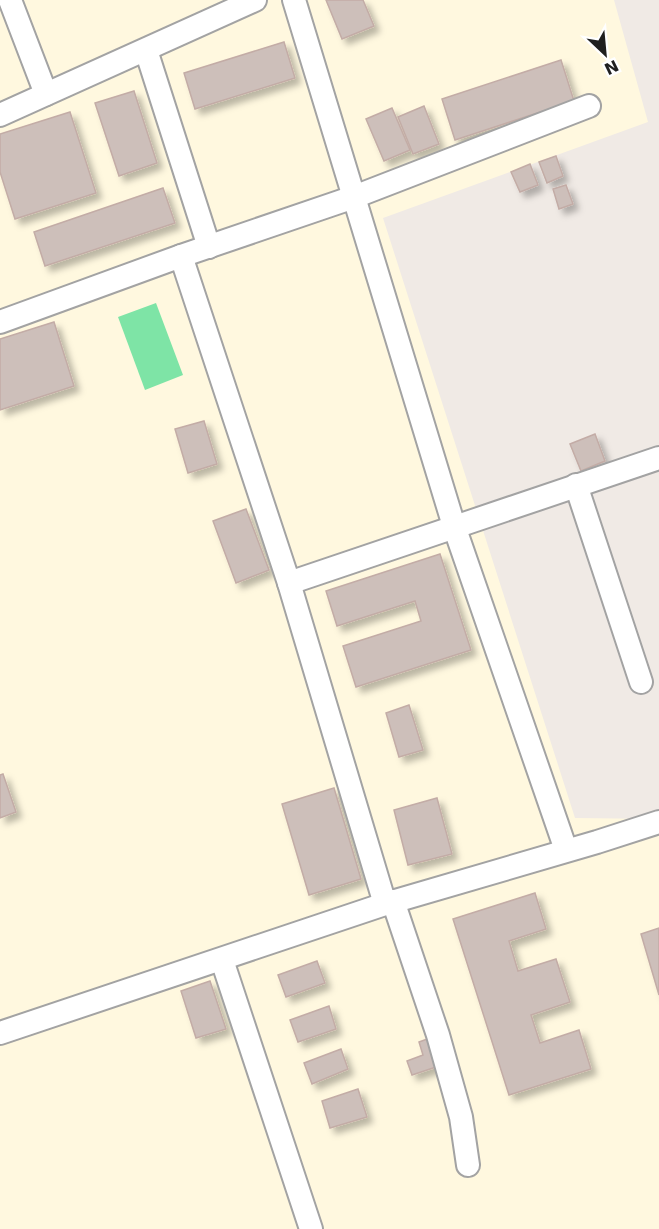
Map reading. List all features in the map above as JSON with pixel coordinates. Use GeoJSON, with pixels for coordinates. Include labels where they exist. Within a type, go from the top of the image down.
{"type":"FeatureCollection","features":[{"type":"Feature","properties":{"kind":"street"},"geometry":{"type":"LineString","coordinates":[[10,0],[46,94]]}},
{"type":"Feature","properties":{"kind":"street"},"geometry":{"type":"LineString","coordinates":[[0,115],[255,0]]}},
{"type":"Feature","properties":{"kind":"street"},"geometry":{"type":"LineString","coordinates":[[294,0],[454,526],[566,850]]}},
{"type":"Feature","properties":{"kind":"street"},"geometry":{"type":"LineString","coordinates":[[146,50],[209,247]]}},
{"type":"Feature","properties":{"kind":"street"},"geometry":{"type":"LineString","coordinates":[[2,314],[354,197],[589,106]]}},
{"type":"Feature","properties":{"kind":"street"},"geometry":{"type":"LineString","coordinates":[[181,256],[289,583],[389,902],[438,1035],[461,1117],[468,1165]]}},
{"type":"Feature","properties":{"kind":"street"},"geometry":{"type":"LineString","coordinates":[[289,583],[659,458]]}},
{"type":"Feature","properties":{"kind":"street"},"geometry":{"type":"LineString","coordinates":[[576,485],[641,682]]}},
{"type":"Feature","properties":{"kind":"street"},"geometry":{"type":"LineString","coordinates":[[0,1034],[389,902],[659,822]]}},
{"type":"Feature","properties":{"kind":"street"},"geometry":{"type":"LineString","coordinates":[[222,960],[311,1229]]}},
{"type":"Feature","properties":{"kind":"shaded area"},"geometry":{"type":"Polygon","coordinates":[[[0,0],[614,0],[648,122],[383,218],[575,818],[659,819],[659,1229],[0,1229],[0,0]]]}},
{"type":"Feature","properties":{"kind":"green space"},"geometry":{"type":"Polygon","coordinates":[[[156,303],[183,375],[145,390],[118,317],[156,303]]]}},
{"type":"Feature","properties":{"kind":"building"},"geometry":{"type":"Polygon","coordinates":[[[326,0],[363,0],[374,26],[342,39],[326,0]]]}},
{"type":"Feature","properties":{"kind":"building"},"geometry":{"type":"Polygon","coordinates":[[[284,42],[295,78],[195,109],[184,73],[284,42]]]}},
{"type":"Feature","properties":{"kind":"building"},"geometry":{"type":"Polygon","coordinates":[[[561,60],[574,101],[455,140],[442,99],[561,60]]]}},
{"type":"Feature","properties":{"kind":"building"},"geometry":{"type":"Polygon","coordinates":[[[134,91],[157,163],[119,176],[95,103],[134,91]]]}},
{"type":"Feature","properties":{"kind":"building"},"geometry":{"type":"Polygon","coordinates":[[[424,106],[439,144],[413,154],[398,117],[424,106]]]}},
{"type":"Feature","properties":{"kind":"building"},"geometry":{"type":"Polygon","coordinates":[[[392,108],[410,150],[384,161],[366,119],[392,108]]]}},
{"type":"Feature","properties":{"kind":"building"},"geometry":{"type":"Polygon","coordinates":[[[70,112],[96,193],[15,219],[0,172],[0,134],[70,112]]]}},
{"type":"Feature","properties":{"kind":"building"},"geometry":{"type":"Polygon","coordinates":[[[556,156],[563,176],[547,183],[539,162],[556,156]]]}},
{"type":"Feature","properties":{"kind":"building"},"geometry":{"type":"Polygon","coordinates":[[[530,164],[538,185],[520,192],[511,172],[530,164]]]}},
{"type":"Feature","properties":{"kind":"building"},"geometry":{"type":"Polygon","coordinates":[[[566,185],[573,204],[559,209],[553,189],[566,185]]]}},
{"type":"Feature","properties":{"kind":"building"},"geometry":{"type":"Polygon","coordinates":[[[163,188],[175,223],[45,266],[34,232],[163,188]]]}},
{"type":"Feature","properties":{"kind":"building"},"geometry":{"type":"Polygon","coordinates":[[[54,322],[74,386],[0,410],[0,339],[54,322]]]}},
{"type":"Feature","properties":{"kind":"building"},"geometry":{"type":"Polygon","coordinates":[[[204,421],[217,464],[188,473],[175,429],[204,421]]]}},
{"type":"Feature","properties":{"kind":"building"},"geometry":{"type":"Polygon","coordinates":[[[595,434],[605,461],[581,471],[570,444],[595,434]]]}},
{"type":"Feature","properties":{"kind":"building"},"geometry":{"type":"Polygon","coordinates":[[[246,509],[269,570],[236,583],[213,521],[246,509]]]}},
{"type":"Feature","properties":{"kind":"building"},"geometry":{"type":"Polygon","coordinates":[[[440,554],[471,650],[356,687],[343,646],[421,621],[415,601],[337,626],[326,591],[440,554]]]}},
{"type":"Feature","properties":{"kind":"building"},"geometry":{"type":"Polygon","coordinates":[[[409,705],[423,750],[399,757],[386,713],[409,705]]]}},
{"type":"Feature","properties":{"kind":"building"},"geometry":{"type":"Polygon","coordinates":[[[3,774],[16,812],[0,818],[0,775],[3,774]]]}},
{"type":"Feature","properties":{"kind":"building"},"geometry":{"type":"Polygon","coordinates":[[[334,788],[361,879],[309,895],[282,804],[334,788]]]}},
{"type":"Feature","properties":{"kind":"building"},"geometry":{"type":"Polygon","coordinates":[[[437,798],[452,854],[408,865],[394,810],[437,798]]]}},
{"type":"Feature","properties":{"kind":"building"},"geometry":{"type":"Polygon","coordinates":[[[535,893],[546,929],[509,941],[518,971],[556,959],[570,1002],[531,1015],[540,1043],[579,1030],[591,1069],[509,1095],[453,919],[535,893]]]}},
{"type":"Feature","properties":{"kind":"building"},"geometry":{"type":"Polygon","coordinates":[[[659,928],[659,995],[641,934],[659,928]]]}},
{"type":"Feature","properties":{"kind":"building"},"geometry":{"type":"Polygon","coordinates":[[[317,961],[325,983],[286,997],[278,975],[317,961]]]}},
{"type":"Feature","properties":{"kind":"building"},"geometry":{"type":"Polygon","coordinates":[[[210,981],[226,1029],[196,1038],[181,991],[210,981]]]}},
{"type":"Feature","properties":{"kind":"building"},"geometry":{"type":"Polygon","coordinates":[[[329,1006],[336,1029],[298,1042],[290,1020],[329,1006]]]}},
{"type":"Feature","properties":{"kind":"building"},"geometry":{"type":"Polygon","coordinates":[[[430,1038],[439,1066],[412,1075],[407,1061],[423,1055],[419,1042],[430,1038]]]}},
{"type":"Feature","properties":{"kind":"building"},"geometry":{"type":"Polygon","coordinates":[[[341,1049],[348,1069],[312,1084],[304,1063],[341,1049]]]}},
{"type":"Feature","properties":{"kind":"building"},"geometry":{"type":"Polygon","coordinates":[[[358,1089],[367,1117],[330,1128],[322,1101],[358,1089]]]}}]}
